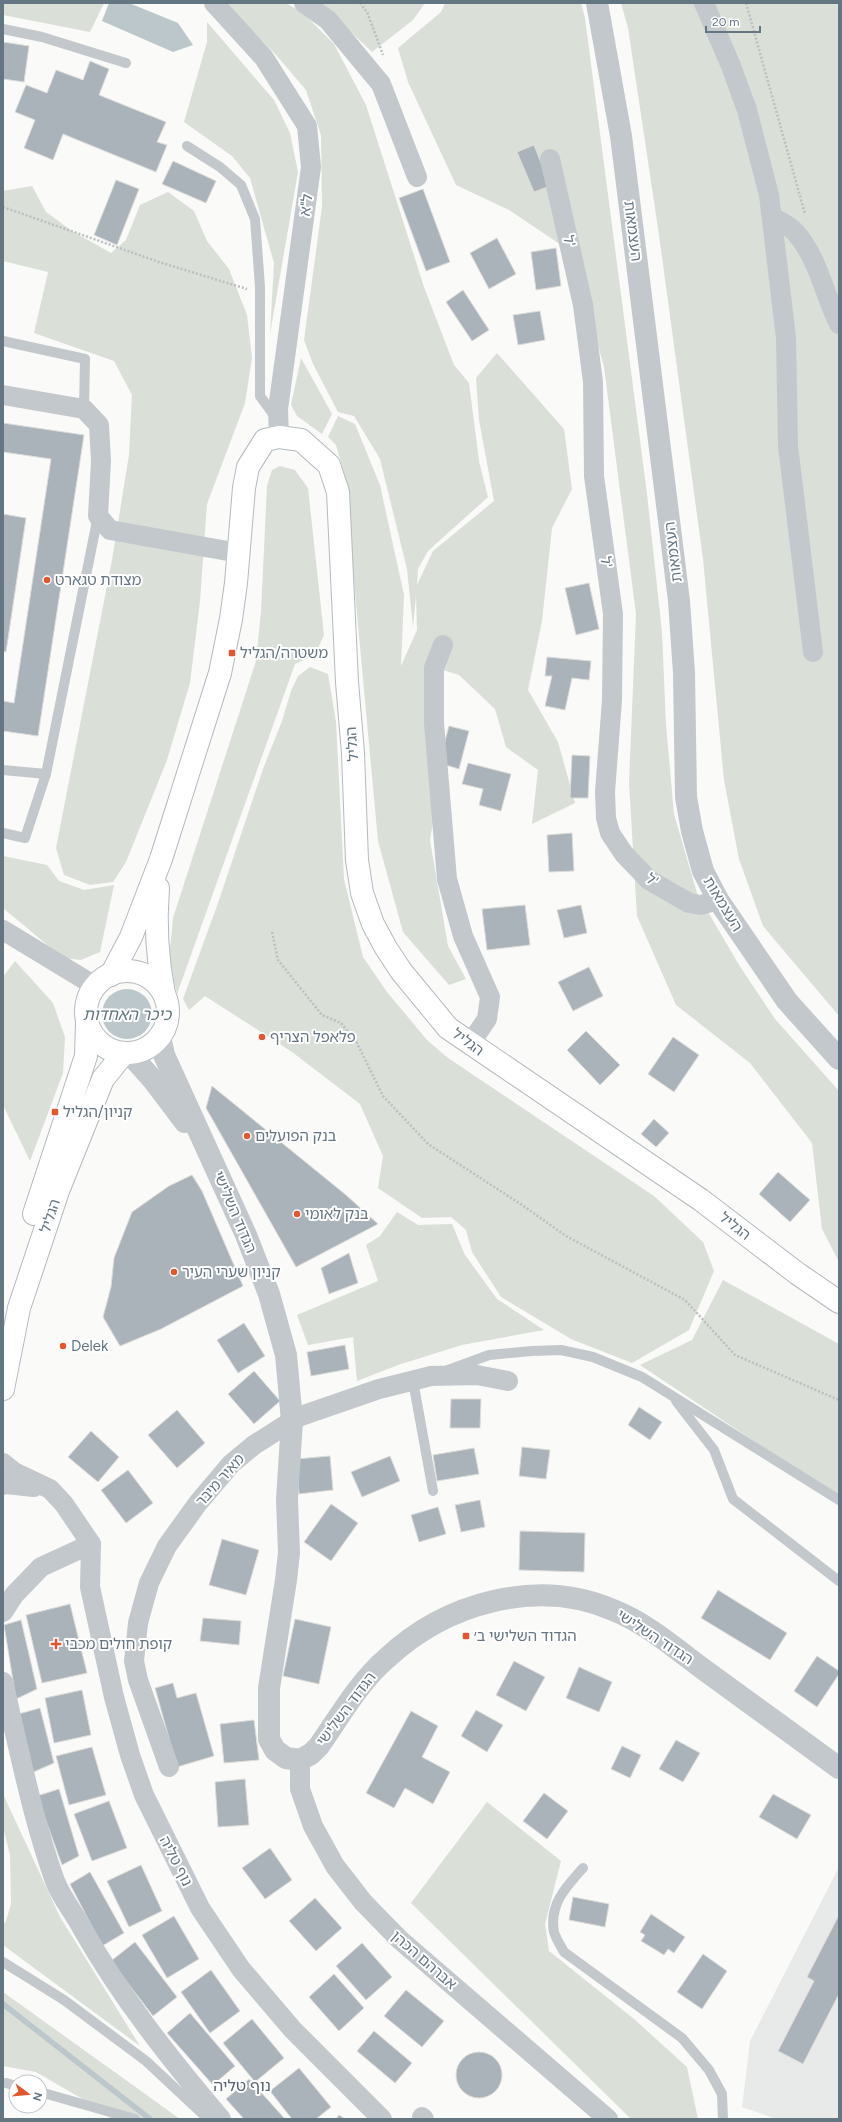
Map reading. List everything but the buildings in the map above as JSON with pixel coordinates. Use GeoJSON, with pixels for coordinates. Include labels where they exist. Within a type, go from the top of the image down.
{"type":"FeatureCollection","features":[{"type":"Feature","properties":{"kind":"main road"},"geometry":{"type":"LineString","coordinates":[[161,859],[155,920],[160,972],[168,1007],[167,1019],[160,1036],[147,1048],[126,1053],[114,1052],[102,1046],[93,1036],[87,1024],[85,1010],[88,997],[103,980],[131,937],[161,859],[220,673],[231,620],[239,553],[244,488],[248,467],[265,440],[278,428]]}},
{"type":"Feature","properties":{"kind":"main road","name":"הגליל"},"geometry":{"type":"LineString","coordinates":[[278,428],[301,440],[329,465],[338,492],[347,682],[353,753],[357,860],[362,893],[373,924],[401,971],[448,1028],[701,1200],[798,1274],[839,1302]]}},
{"type":"Feature","properties":{"kind":"main road"},"geometry":{"type":"LineString","coordinates":[[103,980],[118,972],[131,971],[144,975],[156,983],[164,994]]}},
{"type":"Feature","properties":{"kind":"main road","name":"הגליל"},"geometry":{"type":"LineString","coordinates":[[3,1317],[17,1267],[86,1056],[87,1024]]}},
{"type":"Feature","properties":{"kind":"main road","name":"הגליל"},"geometry":{"type":"LineString","coordinates":[[3,1389],[19,1308],[58,1191],[103,1079],[126,1053]]}},
{"type":"Feature","properties":{"kind":"street","name":"ל\"א"},"geometry":{"type":"LineString","coordinates":[[214,3],[264,58],[307,126],[311,167],[278,428]]}},
{"type":"Feature","properties":{"kind":"street"},"geometry":{"type":"LineString","coordinates":[[304,3],[328,20],[381,84],[417,177]]}},
{"type":"Feature","properties":{"kind":"street","name":"העצמאות"},"geometry":{"type":"LineString","coordinates":[[597,3],[622,144],[679,601],[684,673],[686,797],[692,831],[703,871],[718,900],[787,1001],[839,1059]]}},
{"type":"Feature","properties":{"kind":"street"},"geometry":{"type":"LineString","coordinates":[[704,3],[731,66],[747,110],[769,195],[786,338],[788,446],[813,652]]}},
{"type":"Feature","properties":{"kind":"street","name":"ל'"},"geometry":{"type":"LineString","coordinates":[[550,159],[583,305],[593,382],[594,476],[613,614],[612,700],[605,792],[606,818],[610,833],[624,854],[649,880],[689,903],[701,905],[718,900]]}},
{"type":"Feature","properties":{"kind":"street"},"geometry":{"type":"LineString","coordinates":[[772,217],[785,223],[795,232],[813,259],[839,324]]}},
{"type":"Feature","properties":{"kind":"street"},"geometry":{"type":"LineString","coordinates":[[3,395],[84,409],[99,425],[101,461],[98,516],[110,530],[239,553]]}},
{"type":"Feature","properties":{"kind":"street"},"geometry":{"type":"LineString","coordinates":[[443,645],[434,668],[434,723],[447,879],[463,936],[490,997],[487,1019],[470,1044]]}},
{"type":"Feature","properties":{"kind":"street"},"geometry":{"type":"LineString","coordinates":[[3,930],[103,980]]}},
{"type":"Feature","properties":{"kind":"street","name":"הגדוד השלישי"},"geometry":{"type":"LineString","coordinates":[[160,1036],[164,1055],[212,1158],[269,1294],[286,1355],[292,1421],[287,1499],[289,1553],[269,1688],[268,1717],[270,1739],[275,1750],[286,1758],[300,1760],[311,1754],[319,1746],[365,1680],[386,1658],[413,1637],[447,1618],[501,1598],[529,1595],[560,1596],[589,1601],[614,1610],[648,1629],[839,1768]]}},
{"type":"Feature","properties":{"kind":"street","name":"הגדוד השלישי"},"geometry":{"type":"LineString","coordinates":[[126,1053],[154,1081],[212,1158]]}},
{"type":"Feature","properties":{"kind":"street","name":"מאיר מיבר"},"geometry":{"type":"LineString","coordinates":[[169,1768],[138,1680],[134,1661],[138,1623],[149,1583],[167,1546],[198,1503],[231,1464],[254,1445],[292,1421],[379,1389],[422,1379],[477,1375],[508,1381]]}},
{"type":"Feature","properties":{"kind":"street"},"geometry":{"type":"LineString","coordinates":[[3,1463],[14,1472],[50,1489],[64,1504],[91,1544],[41,1567],[14,1595],[3,1612]]}},
{"type":"Feature","properties":{"kind":"street"},"geometry":{"type":"LineString","coordinates":[[3,1485],[6,1484],[50,1489]]}},
{"type":"Feature","properties":{"kind":"street","name":"נוף טליה"},"geometry":{"type":"LineString","coordinates":[[91,1544],[90,1587],[114,1697],[142,1788],[167,1844],[200,1908],[241,1969],[293,2030],[382,2119]]}},
{"type":"Feature","properties":{"kind":"street"},"geometry":{"type":"LineString","coordinates":[[3,1682],[31,1796],[56,1882],[95,1951],[133,2008],[180,2070],[220,2119]]}},
{"type":"Feature","properties":{"kind":"street","name":"אברהם הכהן"},"geometry":{"type":"LineString","coordinates":[[300,1760],[300,1789],[314,1826],[335,1866],[363,1902],[399,1940],[608,2119]]}},
{"type":"Feature","properties":{"kind":"lane"},"geometry":{"type":"LineString","coordinates":[[3,29],[42,37],[126,63]]}},
{"type":"Feature","properties":{"kind":"lane"},"geometry":{"type":"LineString","coordinates":[[187,146],[220,167],[242,185],[255,219],[260,293],[260,396],[278,428]]}},
{"type":"Feature","properties":{"kind":"lane"},"geometry":{"type":"LineString","coordinates":[[3,341],[84,359],[84,409]]}},
{"type":"Feature","properties":{"kind":"lane"},"geometry":{"type":"LineString","coordinates":[[3,833],[25,838],[46,774],[98,516]]}},
{"type":"Feature","properties":{"kind":"lane"},"geometry":{"type":"LineString","coordinates":[[3,770],[46,774]]}},
{"type":"Feature","properties":{"kind":"lane"},"geometry":{"type":"LineString","coordinates":[[433,1491],[422,1379],[489,1355],[562,1350],[593,1357],[642,1377],[839,1500]]}},
{"type":"Feature","properties":{"kind":"lane"},"geometry":{"type":"LineString","coordinates":[[673,1396],[714,1450],[733,1499],[839,1581]]}},
{"type":"Feature","properties":{"kind":"lane"},"geometry":{"type":"LineString","coordinates":[[583,1868],[560,1895],[554,1914],[554,1933],[564,1952],[682,2038],[709,2070],[722,2094],[722,2119]]}},
{"type":"Feature","properties":{"kind":"lane"},"geometry":{"type":"LineString","coordinates":[[3,1962],[64,2000],[146,2060],[208,2119]]}},
{"type":"Feature","properties":{"kind":"lane"},"geometry":{"type":"LineString","coordinates":[[48,2094],[136,2119]]}},
{"type":"Feature","properties":{"kind":"path"},"geometry":{"type":"LineString","coordinates":[[360,3],[367,12],[388,68],[381,84]]}},
{"type":"Feature","properties":{"kind":"path"},"geometry":{"type":"LineString","coordinates":[[746,3],[806,215]]}},
{"type":"Feature","properties":{"kind":"path"},"geometry":{"type":"LineString","coordinates":[[3,207],[159,262],[260,293]]}},
{"type":"Feature","properties":{"kind":"path"},"geometry":{"type":"LineString","coordinates":[[272,932],[278,960],[322,1015],[341,1023],[357,1042],[383,1096],[428,1144],[522,1205],[566,1236],[685,1300],[735,1355],[839,1400]]}},
{"type":"Feature","properties":{"kind":"shaded area"},"geometry":{"type":"Polygon","coordinates":[[[3,3],[104,3],[90,32],[3,15],[3,3]]]}},
{"type":"Feature","properties":{"kind":"shaded area"},"geometry":{"type":"Polygon","coordinates":[[[228,3],[286,3],[303,13],[334,44],[366,105],[424,287],[454,365],[469,383],[479,461],[488,497],[428,551],[418,569],[417,585],[433,551],[494,501],[479,420],[476,378],[497,353],[564,429],[572,489],[552,528],[542,621],[528,690],[558,742],[575,803],[532,824],[538,770],[506,747],[495,709],[459,675],[440,669],[437,798],[430,840],[448,946],[466,979],[449,985],[403,932],[378,841],[344,473],[336,445],[328,437],[338,416],[355,424],[380,485],[404,595],[401,666],[417,630],[416,596],[413,627],[407,569],[380,459],[354,416],[338,412],[313,364],[304,340],[322,207],[321,135],[306,90],[276,55],[240,19],[228,3]]]}},
{"type":"Feature","properties":{"kind":"shaded area"},"geometry":{"type":"Polygon","coordinates":[[[320,3],[425,3],[413,20],[372,52],[320,3]]]}},
{"type":"Feature","properties":{"kind":"shaded area"},"geometry":{"type":"Polygon","coordinates":[[[445,3],[581,3],[585,18],[647,494],[662,632],[666,725],[674,814],[697,893],[739,965],[775,1019],[839,1091],[839,1262],[822,1229],[812,1143],[750,1063],[676,1005],[637,916],[629,783],[636,614],[604,367],[573,253],[509,210],[456,185],[408,82],[398,48],[441,12],[445,3]]]}},
{"type":"Feature","properties":{"kind":"shaded area"},"geometry":{"type":"Polygon","coordinates":[[[621,3],[839,3],[839,1016],[763,926],[739,859],[724,780],[703,559],[659,235],[628,28],[621,3]]]}},
{"type":"Feature","properties":{"kind":"shaded area"},"geometry":{"type":"Polygon","coordinates":[[[207,22],[274,100],[290,133],[298,172],[270,334],[274,263],[250,178],[232,156],[184,122],[207,42],[207,22]]]}},
{"type":"Feature","properties":{"kind":"shaded area"},"geometry":{"type":"Polygon","coordinates":[[[32,186],[46,212],[72,231],[111,253],[126,240],[140,205],[168,192],[194,211],[207,241],[229,269],[247,315],[252,358],[245,403],[207,504],[200,601],[190,683],[167,760],[126,862],[113,882],[90,885],[64,875],[56,848],[112,560],[129,455],[132,395],[114,361],[34,333],[48,272],[3,261],[3,191],[32,186]]]}},
{"type":"Feature","properties":{"kind":"shaded area"},"geometry":{"type":"Polygon","coordinates":[[[301,358],[332,414],[322,434],[297,416],[291,405],[301,358]]]}},
{"type":"Feature","properties":{"kind":"shaded area"},"geometry":{"type":"Polygon","coordinates":[[[280,466],[295,470],[308,488],[324,635],[315,655],[295,664],[177,994],[169,960],[173,918],[256,661],[261,612],[267,486],[272,470],[280,466]]]}},
{"type":"Feature","properties":{"kind":"shaded area"},"geometry":{"type":"Polygon","coordinates":[[[310,667],[328,674],[336,722],[344,879],[363,957],[387,992],[427,1040],[448,1058],[654,1196],[703,1242],[714,1271],[689,1330],[632,1363],[571,1339],[501,1297],[472,1252],[466,1230],[451,1217],[422,1218],[378,1188],[383,1156],[360,1104],[292,1052],[205,996],[189,1010],[183,999],[218,903],[263,769],[282,721],[291,691],[298,676],[310,667]]]}},
{"type":"Feature","properties":{"kind":"shaded area"},"geometry":{"type":"Polygon","coordinates":[[[3,856],[47,865],[59,881],[84,890],[114,885],[100,952],[81,960],[63,958],[3,908],[3,856]]]}},
{"type":"Feature","properties":{"kind":"shaded area"},"geometry":{"type":"Polygon","coordinates":[[[15,961],[53,1003],[65,1037],[63,1073],[30,1161],[3,1105],[3,977],[15,961]]]}},
{"type":"Feature","properties":{"kind":"shaded area"},"geometry":{"type":"Polygon","coordinates":[[[397,1212],[418,1225],[452,1224],[465,1255],[497,1299],[544,1330],[462,1345],[398,1365],[357,1381],[353,1337],[308,1345],[297,1315],[378,1281],[366,1245],[380,1236],[397,1212]]]}},
{"type":"Feature","properties":{"kind":"shaded area"},"geometry":{"type":"Polygon","coordinates":[[[723,1280],[839,1344],[839,1498],[640,1365],[692,1340],[723,1280]]]}},
{"type":"Feature","properties":{"kind":"shaded area"},"geometry":{"type":"Polygon","coordinates":[[[3,1794],[60,1917],[140,2046],[3,1945],[3,1925],[6,1921],[11,1904],[10,1855],[3,1827],[3,1794]]]}},
{"type":"Feature","properties":{"kind":"shaded area"},"geometry":{"type":"Polygon","coordinates":[[[487,1802],[561,1861],[545,1924],[549,1951],[634,2019],[687,2067],[698,2119],[631,2119],[411,1903],[487,1802]]]}},
{"type":"Feature","properties":{"kind":"shaded area"},"geometry":{"type":"Polygon","coordinates":[[[839,1867],[839,2119],[776,2119],[742,2107],[750,2041],[839,1867]]]}},
{"type":"Feature","properties":{"kind":"shaded area"},"geometry":{"type":"Polygon","coordinates":[[[3,1992],[180,2119],[110,2119],[105,2112],[48,2079],[48,2074],[39,2074],[36,2072],[3,2066],[3,1992]]]}},
{"type":"Feature","properties":{"kind":"water"},"geometry":{"type":"Polygon","coordinates":[[[109,3],[129,3],[178,23],[193,45],[173,52],[102,21],[109,3]]]}},
{"type":"Feature","properties":{"kind":"water","name":"כיכר האחדות"},"geometry":{"type":"Polygon","coordinates":[[[127,989],[136,991],[147,1000],[152,1014],[150,1023],[141,1034],[127,1039],[118,1037],[107,1028],[102,1014],[104,1005],[113,994],[127,989]]]}},
{"type":"Feature","properties":{"kind":"waterway"},"geometry":{"type":"LineString","coordinates":[[3,2004],[150,2119]]}},
{"type":"Feature","properties":{"kind":"place","name":"מצודת טגארט"},"geometry":{"type":"Point","coordinates":[47,580]}},
{"type":"Feature","properties":{"kind":"place","name":"משטרה/הגליל"},"geometry":{"type":"Point","coordinates":[232,653]}},
{"type":"Feature","properties":{"kind":"place","name":"פלאפל הצריף"},"geometry":{"type":"Point","coordinates":[262,1037]}},
{"type":"Feature","properties":{"kind":"place","name":"קניון/הגליל"},"geometry":{"type":"Point","coordinates":[55,1112]}},
{"type":"Feature","properties":{"kind":"place","name":"בנק הפועלים"},"geometry":{"type":"Point","coordinates":[247,1136]}},
{"type":"Feature","properties":{"kind":"place","name":"בנק לאומי"},"geometry":{"type":"Point","coordinates":[297,1214]}},
{"type":"Feature","properties":{"kind":"place","name":"קניון שערי העיר"},"geometry":{"type":"Point","coordinates":[174,1272]}},
{"type":"Feature","properties":{"kind":"place","name":"Delek"},"geometry":{"type":"Point","coordinates":[63,1346]}},
{"type":"Feature","properties":{"kind":"place","name":"הגדוד השלישי ב׳"},"geometry":{"type":"Point","coordinates":[466,1636]}},
{"type":"Feature","properties":{"kind":"place","name":"קופת חולים מכבי"},"geometry":{"type":"Point","coordinates":[56,1644]}},
{"type":"Feature","properties":{"kind":"district","name":"נוף טליה"},"geometry":{"type":"Point","coordinates":[242,2085]}}]}
